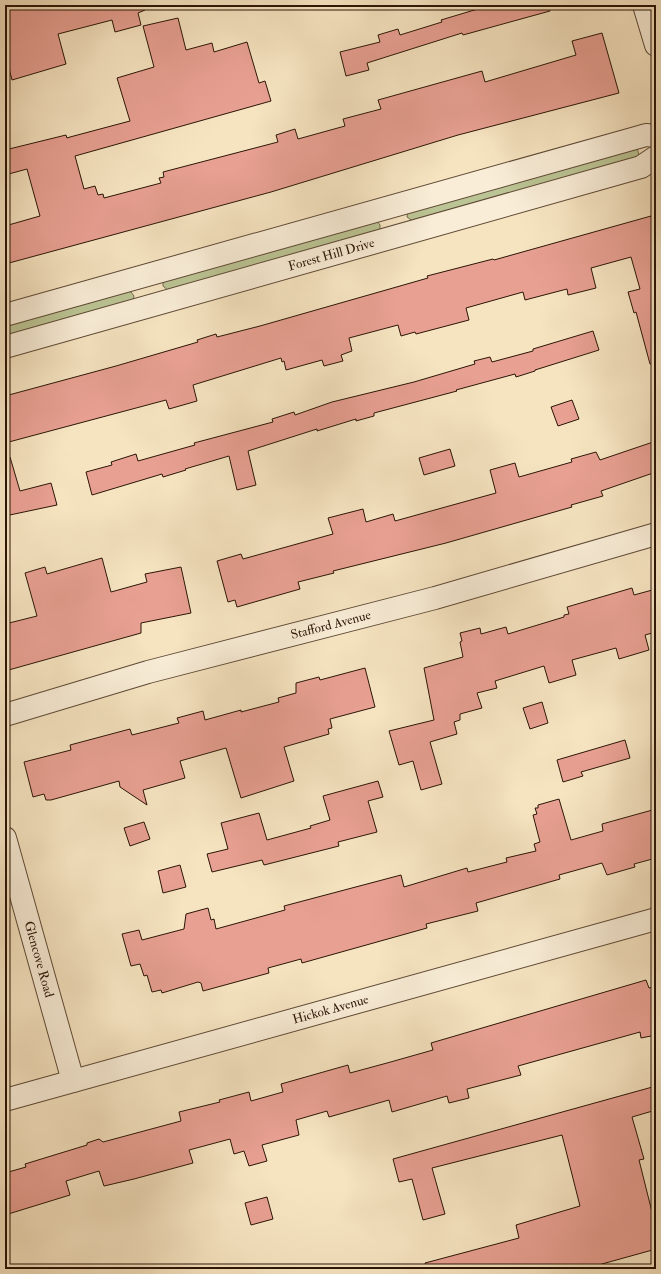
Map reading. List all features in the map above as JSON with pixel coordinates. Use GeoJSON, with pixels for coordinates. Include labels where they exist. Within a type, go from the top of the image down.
{"type":"FeatureCollection","features":[{"type":"Feature","properties":{"kind":"street"},"geometry":{"type":"LineString","coordinates":[[644,5],[656,45]]}},
{"type":"Feature","properties":{"kind":"street"},"geometry":{"type":"LineString","coordinates":[[5,315],[646,135],[656,136]]}},
{"type":"Feature","properties":{"kind":"street","name":"Forest Hill Drive"},"geometry":{"type":"LineString","coordinates":[[5,347],[641,167],[656,157]]}},
{"type":"Feature","properties":{"kind":"street"},"geometry":{"type":"LineString","coordinates":[[393,206],[400,235]]}},
{"type":"Feature","properties":{"kind":"street"},"geometry":{"type":"LineString","coordinates":[[146,275],[154,305]]}},
{"type":"Feature","properties":{"kind":"street","name":"Stafford Avenue"},"geometry":{"type":"LineString","coordinates":[[5,715],[148,672],[435,598],[656,534]]}},
{"type":"Feature","properties":{"kind":"street","name":"Glencove Road"},"geometry":{"type":"LineString","coordinates":[[5,838],[73,1081]]}},
{"type":"Feature","properties":{"kind":"street","name":"Hickok Avenue"},"geometry":{"type":"LineString","coordinates":[[5,1100],[656,919]]}},
{"type":"Feature","properties":{"kind":"green space"},"geometry":{"type":"Polygon","coordinates":[[[637,147],[639,156],[414,222],[407,217],[408,211],[637,147]]]}},
{"type":"Feature","properties":{"kind":"green space"},"geometry":{"type":"Polygon","coordinates":[[[377,221],[380,225],[380,230],[170,292],[163,286],[163,281],[377,221]]]}},
{"type":"Feature","properties":{"kind":"green space"},"geometry":{"type":"Polygon","coordinates":[[[126,290],[131,292],[134,296],[133,300],[5,339],[5,324],[126,290]]]}},
{"type":"Feature","properties":{"kind":"building"},"geometry":{"type":"Polygon","coordinates":[[[5,5],[145,5],[145,10],[138,13],[141,25],[115,32],[112,20],[58,34],[66,64],[12,80],[5,53],[5,5]]]}},
{"type":"Feature","properties":{"kind":"building"},"geometry":{"type":"Polygon","coordinates":[[[491,5],[549,5],[550,11],[463,35],[462,33],[367,63],[369,70],[346,76],[340,52],[380,42],[378,35],[398,29],[400,35],[442,22],[441,20],[491,5]]]}},
{"type":"Feature","properties":{"kind":"building"},"geometry":{"type":"Polygon","coordinates":[[[178,18],[186,50],[212,43],[214,52],[247,42],[259,83],[265,81],[271,101],[75,156],[84,189],[95,186],[98,195],[103,194],[104,198],[161,183],[159,178],[164,177],[163,172],[278,142],[276,135],[295,129],[298,139],[345,126],[343,119],[381,109],[378,100],[482,71],[485,82],[576,55],[572,41],[602,33],[619,93],[458,135],[271,192],[9,263],[5,247],[5,226],[40,216],[27,169],[5,175],[5,150],[66,135],[67,138],[130,121],[117,78],[154,67],[143,26],[178,18]]]}},
{"type":"Feature","properties":{"kind":"building"},"geometry":{"type":"Polygon","coordinates":[[[651,216],[656,236],[656,364],[650,364],[636,312],[634,313],[628,292],[640,289],[631,257],[591,268],[596,288],[568,295],[567,289],[525,300],[523,292],[466,308],[469,320],[416,334],[415,332],[401,336],[398,325],[349,338],[352,351],[341,355],[343,361],[324,366],[322,360],[286,370],[284,361],[282,362],[281,358],[193,385],[197,401],[169,409],[166,400],[5,443],[5,396],[198,342],[197,340],[216,334],[217,337],[260,326],[428,278],[427,276],[493,259],[494,260],[651,216]]]}},
{"type":"Feature","properties":{"kind":"building"},"geometry":{"type":"Polygon","coordinates":[[[593,331],[599,350],[516,377],[515,374],[456,390],[457,391],[374,413],[374,416],[356,421],[356,419],[317,431],[317,429],[248,451],[256,485],[237,490],[229,456],[163,477],[162,474],[92,495],[86,472],[112,465],[111,462],[136,454],[138,461],[195,445],[194,443],[273,422],[272,419],[294,412],[295,415],[332,402],[414,382],[475,364],[474,361],[490,357],[492,362],[533,351],[533,349],[593,331]]]}},
{"type":"Feature","properties":{"kind":"building"},"geometry":{"type":"Polygon","coordinates":[[[572,400],[579,419],[558,426],[551,407],[572,400]]]}},
{"type":"Feature","properties":{"kind":"building"},"geometry":{"type":"Polygon","coordinates":[[[656,441],[656,472],[601,491],[603,496],[571,505],[572,507],[446,543],[333,571],[334,573],[298,582],[300,589],[237,607],[235,600],[228,602],[217,561],[241,554],[243,559],[333,534],[328,518],[363,509],[366,522],[393,514],[395,521],[496,493],[490,470],[515,463],[519,477],[572,462],[571,459],[596,452],[600,460],[656,441]]]}},
{"type":"Feature","properties":{"kind":"building"},"geometry":{"type":"Polygon","coordinates":[[[450,449],[455,466],[424,475],[419,458],[450,449]]]}},
{"type":"Feature","properties":{"kind":"building"},"geometry":{"type":"Polygon","coordinates":[[[5,457],[10,457],[20,491],[51,483],[57,505],[5,516],[5,457]]]}},
{"type":"Feature","properties":{"kind":"building"},"geometry":{"type":"Polygon","coordinates":[[[102,558],[111,592],[147,582],[145,574],[181,567],[191,613],[141,623],[141,633],[5,671],[5,624],[37,616],[25,573],[45,567],[47,574],[102,558]]]}},
{"type":"Feature","properties":{"kind":"building"},"geometry":{"type":"Polygon","coordinates":[[[632,588],[634,595],[656,589],[656,632],[645,635],[649,650],[619,659],[616,648],[572,660],[576,675],[549,683],[544,666],[495,681],[497,688],[477,693],[482,708],[460,714],[460,720],[454,722],[457,734],[430,742],[442,784],[421,790],[413,761],[399,765],[389,731],[434,720],[424,668],[463,657],[460,633],[480,628],[481,634],[506,627],[508,634],[564,617],[564,615],[569,614],[567,607],[632,588]]]}},
{"type":"Feature","properties":{"kind":"building"},"geometry":{"type":"Polygon","coordinates":[[[365,668],[375,707],[330,719],[332,728],[328,729],[329,734],[284,747],[294,781],[241,798],[226,748],[180,761],[185,778],[143,790],[147,805],[120,787],[119,781],[51,800],[46,800],[44,794],[33,797],[24,762],[71,750],[70,745],[130,729],[132,735],[179,723],[177,718],[203,711],[205,720],[241,710],[241,712],[279,702],[278,698],[296,693],[296,683],[319,677],[320,680],[365,668]]]}},
{"type":"Feature","properties":{"kind":"building"},"geometry":{"type":"Polygon","coordinates":[[[542,702],[548,723],[530,729],[523,708],[542,702]]]}},
{"type":"Feature","properties":{"kind":"building"},"geometry":{"type":"Polygon","coordinates":[[[625,740],[630,758],[581,772],[583,776],[563,782],[557,760],[625,740]]]}},
{"type":"Feature","properties":{"kind":"building"},"geometry":{"type":"Polygon","coordinates":[[[378,781],[383,797],[368,801],[377,832],[338,842],[339,846],[264,865],[262,860],[212,872],[207,854],[228,849],[221,823],[259,813],[267,840],[311,828],[310,826],[330,820],[323,796],[378,781]]]}},
{"type":"Feature","properties":{"kind":"building"},"geometry":{"type":"Polygon","coordinates":[[[559,799],[571,840],[603,831],[602,824],[656,809],[656,858],[634,864],[635,867],[607,875],[602,863],[559,875],[560,879],[476,903],[478,911],[426,924],[427,928],[302,963],[301,959],[268,968],[269,973],[203,991],[201,983],[198,982],[162,993],[161,990],[152,992],[147,975],[144,976],[140,964],[131,966],[122,934],[139,930],[142,940],[184,929],[186,914],[208,908],[211,920],[214,919],[216,929],[285,910],[284,906],[401,875],[404,887],[467,868],[468,872],[507,862],[506,858],[536,851],[534,844],[540,842],[533,815],[537,814],[535,808],[538,808],[538,805],[559,799]]]}},
{"type":"Feature","properties":{"kind":"building"},"geometry":{"type":"Polygon","coordinates":[[[144,822],[150,839],[130,846],[124,828],[144,822]]]}},
{"type":"Feature","properties":{"kind":"building"},"geometry":{"type":"Polygon","coordinates":[[[180,865],[186,887],[163,893],[158,871],[180,865]]]}},
{"type":"Feature","properties":{"kind":"building"},"geometry":{"type":"Polygon","coordinates":[[[646,980],[649,988],[653,987],[656,999],[656,1035],[641,1038],[640,1032],[518,1066],[521,1075],[467,1089],[469,1098],[449,1103],[447,1096],[392,1112],[389,1100],[329,1117],[327,1111],[296,1120],[299,1135],[262,1145],[267,1161],[249,1166],[244,1151],[234,1154],[230,1139],[189,1150],[193,1163],[134,1179],[104,1186],[99,1171],[66,1181],[70,1195],[5,1215],[5,1173],[26,1167],[25,1164],[87,1145],[87,1143],[99,1139],[103,1142],[181,1121],[179,1112],[220,1102],[219,1100],[249,1092],[251,1101],[283,1092],[281,1084],[348,1065],[350,1073],[433,1050],[431,1043],[646,980]]]}},
{"type":"Feature","properties":{"kind":"building"},"geometry":{"type":"Polygon","coordinates":[[[656,1086],[656,1110],[632,1117],[644,1159],[639,1160],[653,1216],[656,1214],[656,1249],[584,1269],[426,1269],[425,1263],[519,1238],[516,1225],[580,1206],[562,1135],[432,1168],[445,1214],[423,1220],[412,1179],[399,1182],[393,1159],[656,1086]]]}},
{"type":"Feature","properties":{"kind":"building"},"geometry":{"type":"Polygon","coordinates":[[[267,1197],[273,1219],[251,1225],[245,1203],[267,1197]]]}}]}
